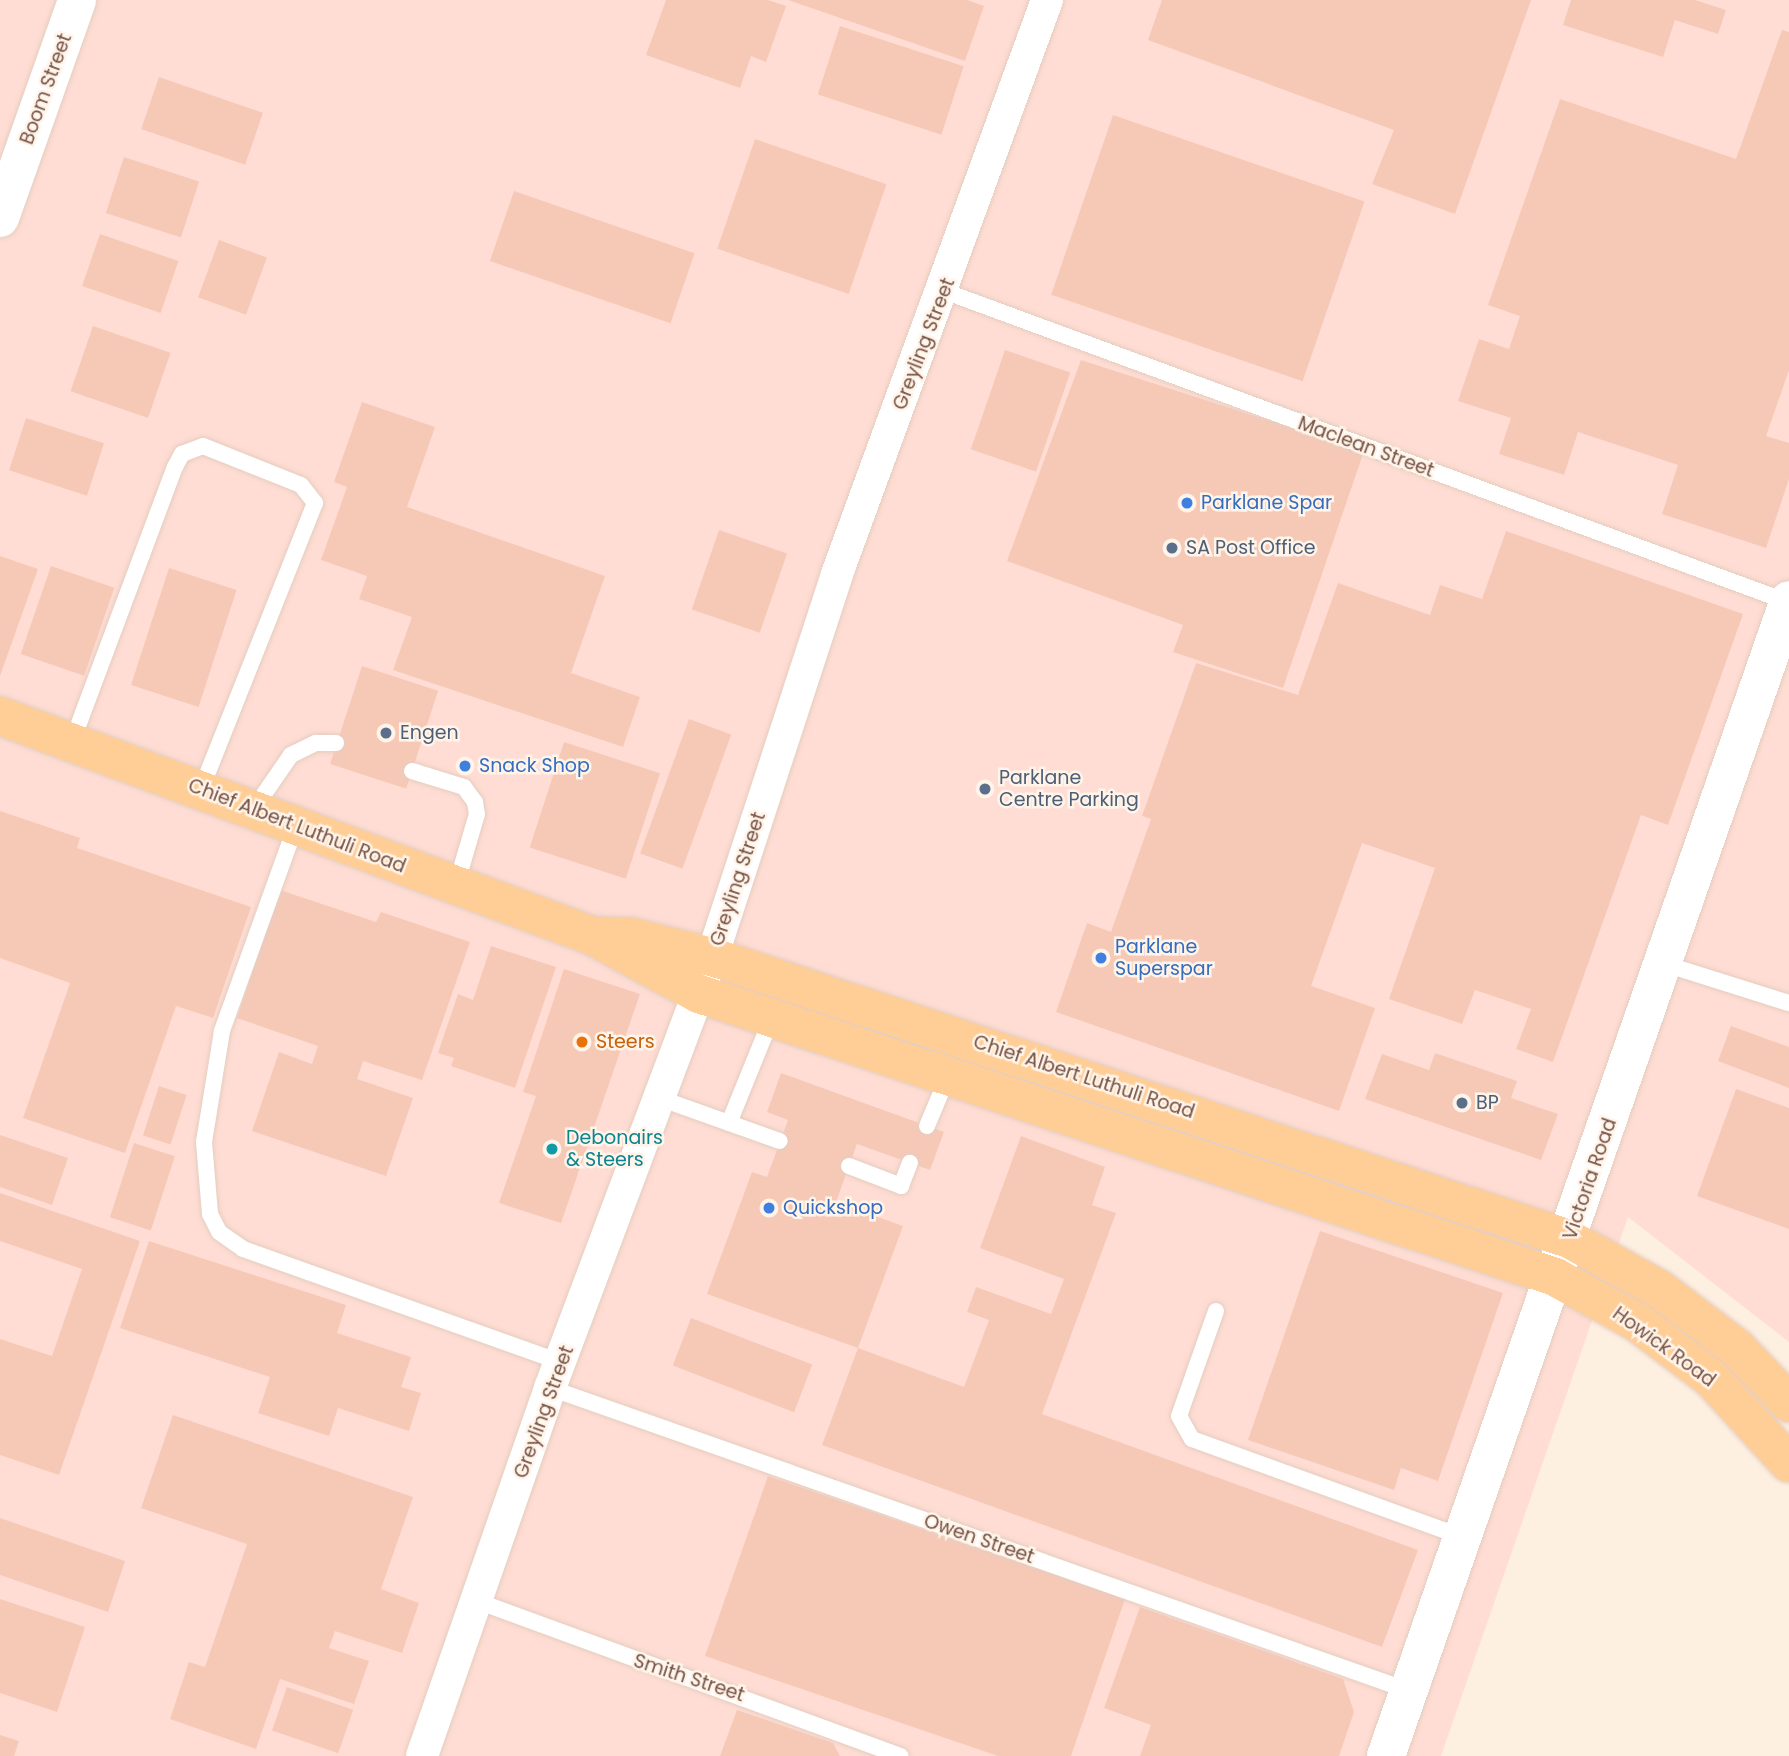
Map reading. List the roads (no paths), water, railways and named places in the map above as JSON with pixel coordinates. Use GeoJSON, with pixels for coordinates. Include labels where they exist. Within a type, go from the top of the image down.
{"type":"FeatureCollection","features":[{"type":"Feature","properties":{"kind":"main road","name":"Boom Street"},"geometry":{"type":"LineString","coordinates":[[0,218],[77,0]]}},
{"type":"Feature","properties":{"kind":"main road","name":"Victoria Road"},"geometry":{"type":"LineString","coordinates":[[1385,1756],[1569,1239],[1789,601]]}},
{"type":"Feature","properties":{"kind":"main road","name":"Chief Albert Luthuli Road"},"geometry":{"type":"LineString","coordinates":[[0,716],[201,789],[295,828],[593,936],[699,994],[948,1074],[1555,1277]]}},
{"type":"Feature","properties":{"kind":"main road","name":"Chief Albert Luthuli Road"},"geometry":{"type":"LineString","coordinates":[[593,936],[631,937],[712,957],[1569,1239]]}},
{"type":"Feature","properties":{"kind":"main road"},"geometry":{"type":"LineString","coordinates":[[1569,1239],[1659,1289],[1738,1349],[1789,1404]]}},
{"type":"Feature","properties":{"kind":"main road","name":"Howick Road"},"geometry":{"type":"LineString","coordinates":[[1555,1277],[1637,1322],[1711,1378],[1789,1463]]}},
{"type":"Feature","properties":{"kind":"street","name":"Greyling Street"},"geometry":{"type":"LineString","coordinates":[[422,1756],[556,1375],[699,994],[838,574],[944,291],[1047,0]]}},
{"type":"Feature","properties":{"kind":"lane","name":"Maclean Street"},"geometry":{"type":"LineString","coordinates":[[944,291],[1789,601]]}},
{"type":"Feature","properties":{"kind":"lane"},"geometry":{"type":"LineString","coordinates":[[72,741],[175,467],[182,454],[203,446],[301,485],[315,503],[201,789]]}},
{"type":"Feature","properties":{"kind":"lane"},"geometry":{"type":"LineString","coordinates":[[253,810],[291,755],[316,743],[336,743]]}},
{"type":"Feature","properties":{"kind":"lane"},"geometry":{"type":"LineString","coordinates":[[412,771],[464,787],[475,802],[477,814],[456,886]]}},
{"type":"Feature","properties":{"kind":"lane","name":"Owen Street"},"geometry":{"type":"LineString","coordinates":[[295,828],[222,1031],[204,1142],[210,1214],[219,1232],[243,1249],[556,1375],[1407,1689]]}},
{"type":"Feature","properties":{"kind":"lane"},"geometry":{"type":"LineString","coordinates":[[1665,964],[1789,1003]]}},
{"type":"Feature","properties":{"kind":"lane"},"geometry":{"type":"LineString","coordinates":[[729,1123],[772,1017]]}},
{"type":"Feature","properties":{"kind":"lane"},"geometry":{"type":"LineString","coordinates":[[927,1126],[948,1074]]}},
{"type":"Feature","properties":{"kind":"lane"},"geometry":{"type":"LineString","coordinates":[[659,1098],[780,1141]]}},
{"type":"Feature","properties":{"kind":"lane"},"geometry":{"type":"LineString","coordinates":[[849,1166],[901,1186],[910,1163]]}},
{"type":"Feature","properties":{"kind":"lane"},"geometry":{"type":"LineString","coordinates":[[1216,1311],[1179,1416],[1192,1439],[1462,1537]]}},
{"type":"Feature","properties":{"kind":"lane","name":"Smith Street"},"geometry":{"type":"LineString","coordinates":[[477,1601],[901,1756]]}},
{"type":"Feature","properties":{"kind":"place","name":"Parklane Spar"},"geometry":{"type":"Point","coordinates":[1187,503]}},
{"type":"Feature","properties":{"kind":"place","name":"SA Post Office"},"geometry":{"type":"Point","coordinates":[1172,548]}},
{"type":"Feature","properties":{"kind":"place","name":"Engen"},"geometry":{"type":"Point","coordinates":[386,733]}},
{"type":"Feature","properties":{"kind":"place","name":"Snack Shop"},"geometry":{"type":"Point","coordinates":[465,766]}},
{"type":"Feature","properties":{"kind":"place","name":"Parklane Centre Parking"},"geometry":{"type":"Point","coordinates":[985,789]}},
{"type":"Feature","properties":{"kind":"place","name":"Parklane Superspar"},"geometry":{"type":"Point","coordinates":[1101,958]}},
{"type":"Feature","properties":{"kind":"place","name":"Steers"},"geometry":{"type":"Point","coordinates":[582,1042]}},
{"type":"Feature","properties":{"kind":"place","name":"BP"},"geometry":{"type":"Point","coordinates":[1462,1103]}},
{"type":"Feature","properties":{"kind":"place","name":"Debonairs & Steers"},"geometry":{"type":"Point","coordinates":[552,1149]}},
{"type":"Feature","properties":{"kind":"place","name":"Quickshop"},"geometry":{"type":"Point","coordinates":[769,1208]}}]}
